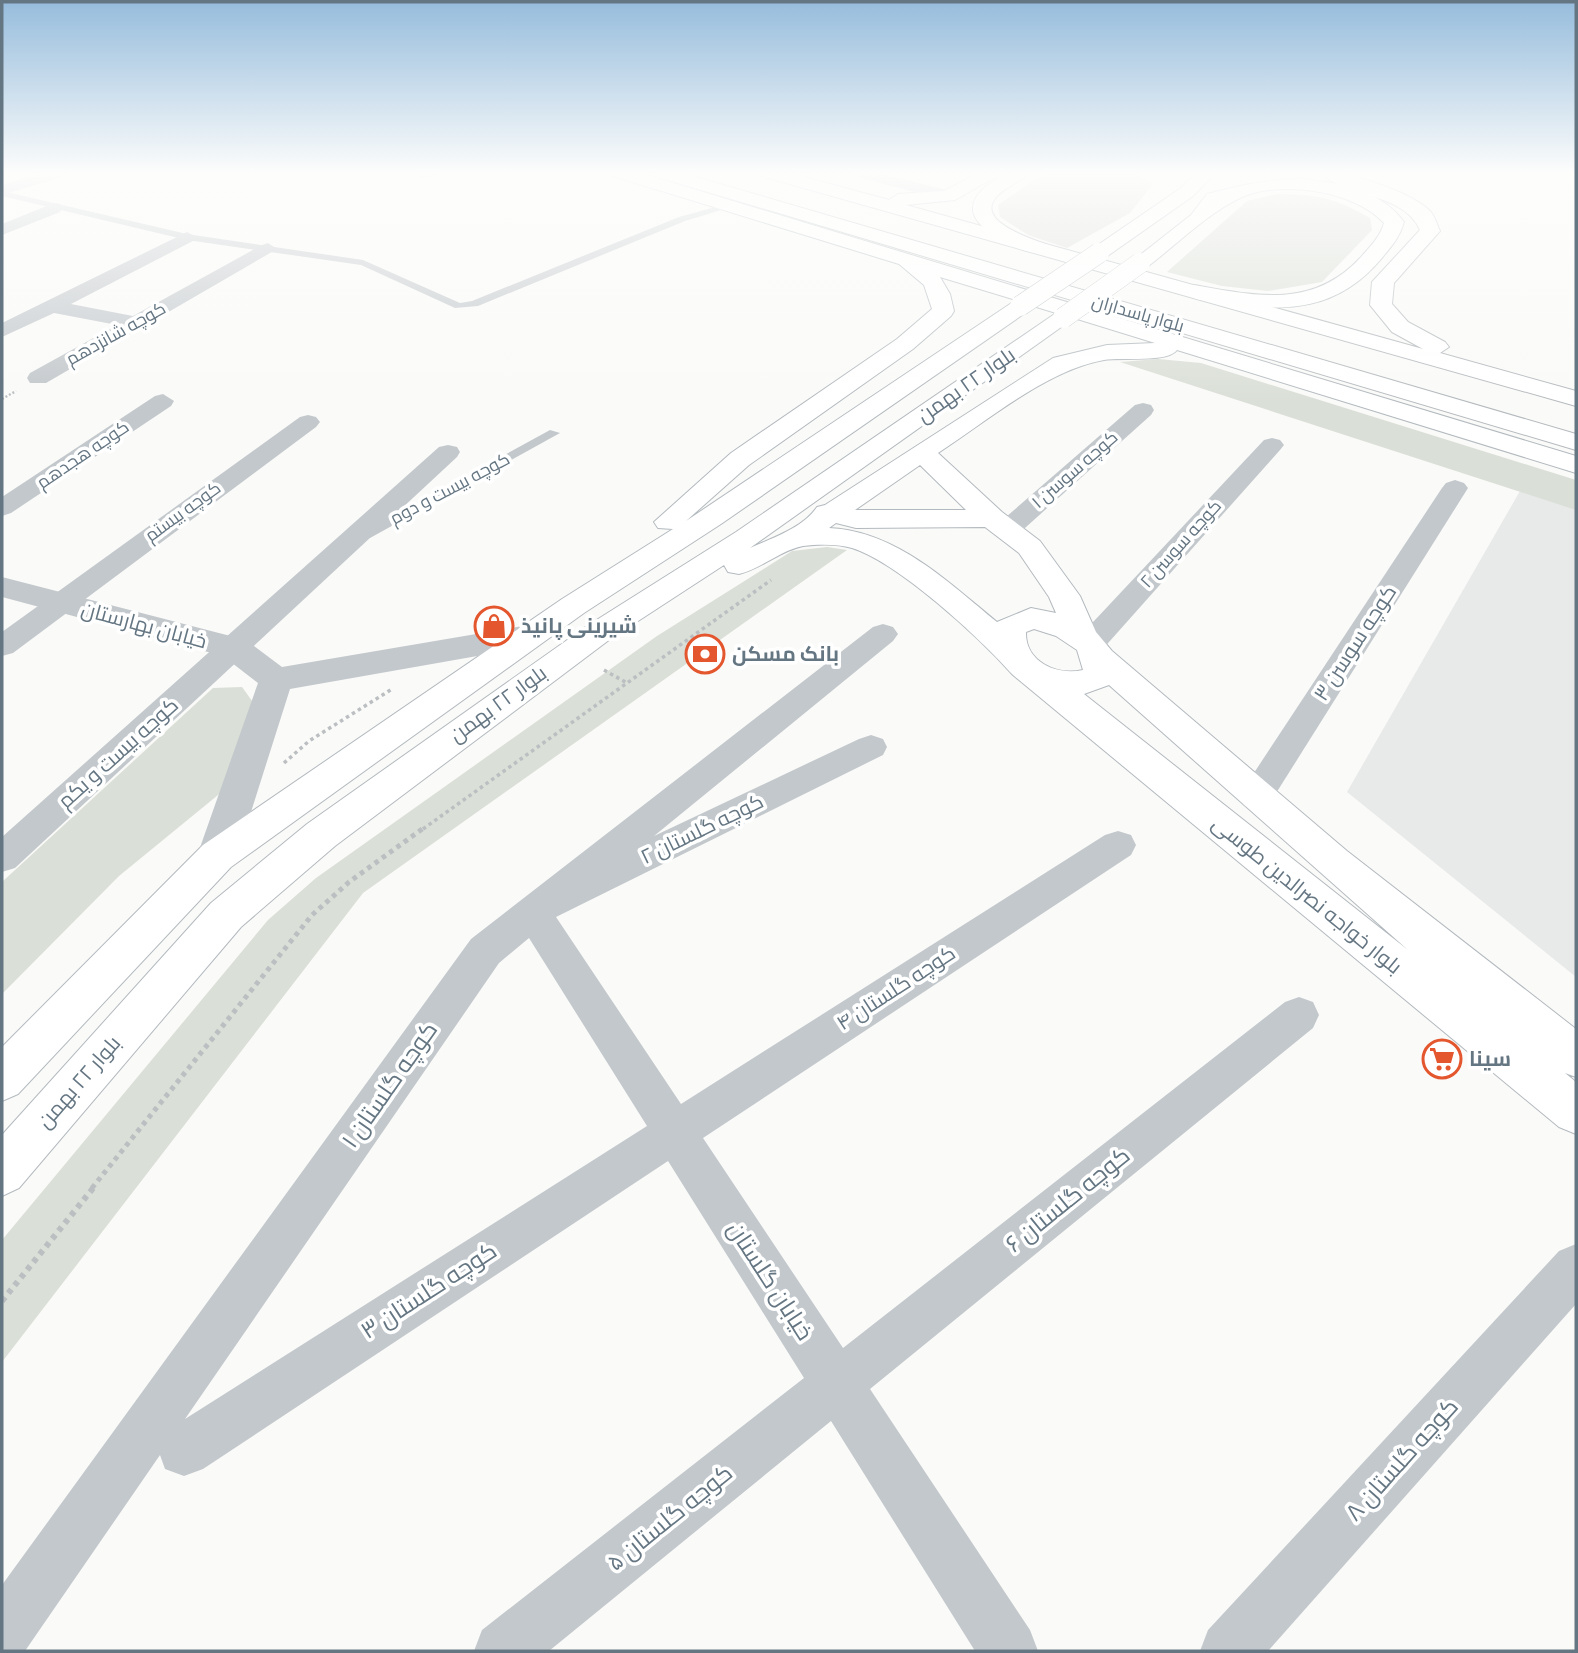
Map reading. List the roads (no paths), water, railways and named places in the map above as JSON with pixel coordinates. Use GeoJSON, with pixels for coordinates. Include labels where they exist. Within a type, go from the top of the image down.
{"type":"FeatureCollection","features":[{"type":"Feature","properties":{"kind":"main road"},"geometry":{"type":"LineString","coordinates":[[877,249],[1576,465]]}},
{"type":"Feature","properties":{"kind":"main road","name":"بلوار پاسداران"},"geometry":{"type":"LineString","coordinates":[[922,249],[1576,442]]}},
{"type":"Feature","properties":{"kind":"main road","name":"بلوار پاسداران"},"geometry":{"type":"LineString","coordinates":[[983,249],[1203,314],[1576,418]]}},
{"type":"Feature","properties":{"kind":"main road"},"geometry":{"type":"LineString","coordinates":[[1042,249],[1576,399]]}},
{"type":"Feature","properties":{"kind":"main road","name":"بلوار ۲۲ بهمن"},"geometry":{"type":"LineString","coordinates":[[2,1079],[217,856],[529,636],[592,636],[710,518],[1104,249]]}},
{"type":"Feature","properties":{"kind":"main road","name":"بلوار ۲۲ بهمن"},"geometry":{"type":"LineString","coordinates":[[2,1171],[226,915],[332,827],[592,636],[820,504],[1063,318],[1158,249]]}},
{"type":"Feature","properties":{"kind":"main road"},"geometry":{"type":"LineString","coordinates":[[1194,291],[1262,300],[1289,300],[1333,291],[1353,278],[1379,249]]}},
{"type":"Feature","properties":{"kind":"main road"},"geometry":{"type":"LineString","coordinates":[[1413,249],[1383,282],[1381,305],[1400,327],[1508,380]]}},
{"type":"Feature","properties":{"kind":"main road"},"geometry":{"type":"LineString","coordinates":[[897,255],[926,273],[941,292],[943,311]]}},
{"type":"Feature","properties":{"kind":"main road"},"geometry":{"type":"LineString","coordinates":[[996,297],[1031,300],[1059,308],[1085,320],[1094,336],[1080,352],[921,452],[820,504],[796,538],[592,636],[740,458],[905,344],[943,311],[965,301],[996,297]]}},
{"type":"Feature","properties":{"kind":"main road"},"geometry":{"type":"LineString","coordinates":[[1061,363],[1120,351],[1159,349],[1219,355]]}},
{"type":"Feature","properties":{"kind":"main road"},"geometry":{"type":"LineString","coordinates":[[921,452],[1000,524],[1030,547],[1064,596],[1091,647],[1099,676],[1090,683],[1063,685],[1026,664],[1008,636],[1010,627],[1031,618],[1057,623],[1091,647]]}},
{"type":"Feature","properties":{"kind":"main road"},"geometry":{"type":"LineString","coordinates":[[820,504],[856,519],[1000,524]]}},
{"type":"Feature","properties":{"kind":"main road","name":"بلوار خواجه نصرالدین طوسی"},"geometry":{"type":"LineString","coordinates":[[796,538],[843,538],[864,542],[892,557],[1576,1111]]}},
{"type":"Feature","properties":{"kind":"main road","name":"بلوار خواجه نصرالدین طوسی"},"geometry":{"type":"LineString","coordinates":[[1091,647],[1256,797],[1491,993],[1576,1056]]}},
{"type":"Feature","properties":{"kind":"street"},"geometry":{"type":"LineString","coordinates":[[2,331],[163,249]]}},
{"type":"Feature","properties":{"kind":"street","name":"کوچه شانزدهم"},"geometry":{"type":"LineString","coordinates":[[38,378],[268,249]]}},
{"type":"Feature","properties":{"kind":"street"},"geometry":{"type":"LineString","coordinates":[[51,306],[137,323]]}},
{"type":"Feature","properties":{"kind":"street","name":"کوچه هجدهم"},"geometry":{"type":"LineString","coordinates":[[2,508],[163,401]]}},
{"type":"Feature","properties":{"kind":"street","name":"کوچه سوسن ۱"},"geometry":{"type":"LineString","coordinates":[[1000,524],[1143,410]]}},
{"type":"Feature","properties":{"kind":"street","name":"کوچه بیستم"},"geometry":{"type":"LineString","coordinates":[[2,646],[308,422]]}},
{"type":"Feature","properties":{"kind":"street","name":"کوچه سوسن ۲"},"geometry":{"type":"LineString","coordinates":[[1091,647],[1272,445]]}},
{"type":"Feature","properties":{"kind":"street","name":"کوچه بیست و دوم"},"geometry":{"type":"LineString","coordinates":[[234,648],[448,452]]}},
{"type":"Feature","properties":{"kind":"street","name":"کوچه سوسن ۳"},"geometry":{"type":"LineString","coordinates":[[1256,797],[1455,488]]}},
{"type":"Feature","properties":{"kind":"street","name":"خیابان بهارستان"},"geometry":{"type":"LineString","coordinates":[[2,587],[234,648],[276,680]]}},
{"type":"Feature","properties":{"kind":"street","name":"کوچه گلستان ۱"},"geometry":{"type":"LineString","coordinates":[[2,1634],[485,951],[883,634]]}},
{"type":"Feature","properties":{"kind":"street"},"geometry":{"type":"LineString","coordinates":[[217,856],[276,680],[529,636]]}},
{"type":"Feature","properties":{"kind":"street","name":"کوچه بیست و یکم"},"geometry":{"type":"LineString","coordinates":[[2,858],[234,648]]}},
{"type":"Feature","properties":{"kind":"street","name":"کوچه گلستان ۲"},"geometry":{"type":"LineString","coordinates":[[532,911],[871,747]]}},
{"type":"Feature","properties":{"kind":"street","name":"کوچه گلستان ۴"},"geometry":{"type":"LineString","coordinates":[[674,1132],[1118,845]]}},
{"type":"Feature","properties":{"kind":"street","name":"خیابان گلستان"},"geometry":{"type":"LineString","coordinates":[[532,911],[1009,1651]]}},
{"type":"Feature","properties":{"kind":"street","name":"کوچه گلستان ۶"},"geometry":{"type":"LineString","coordinates":[[837,1385],[1299,1015]]}},
{"type":"Feature","properties":{"kind":"street","name":"کوچه گلستان ۳"},"geometry":{"type":"LineString","coordinates":[[184,1450],[674,1132]]}},
{"type":"Feature","properties":{"kind":"street","name":"کوچه گلستان ۸"},"geometry":{"type":"LineString","coordinates":[[1228,1651],[1576,1269]]}},
{"type":"Feature","properties":{"kind":"street","name":"کوچه گلستان ۵"},"geometry":{"type":"LineString","coordinates":[[503,1651],[837,1385]]}},
{"type":"Feature","properties":{"kind":"lane"},"geometry":{"type":"LineString","coordinates":[[269,249],[363,263],[459,306],[474,304],[608,249]]}},
{"type":"Feature","properties":{"kind":"lane","name":"کوچه بیست و دوم"},"geometry":{"type":"LineString","coordinates":[[347,545],[554,433]]}},
{"type":"Feature","properties":{"kind":"place","name":"شیرینی پانیذ"},"geometry":{"type":"Point","coordinates":[494,626]}},
{"type":"Feature","properties":{"kind":"place","name":"بانک مسکن"},"geometry":{"type":"Point","coordinates":[705,654]}},
{"type":"Feature","properties":{"kind":"place","name":"سینا"},"geometry":{"type":"Point","coordinates":[1442,1059]}}]}
